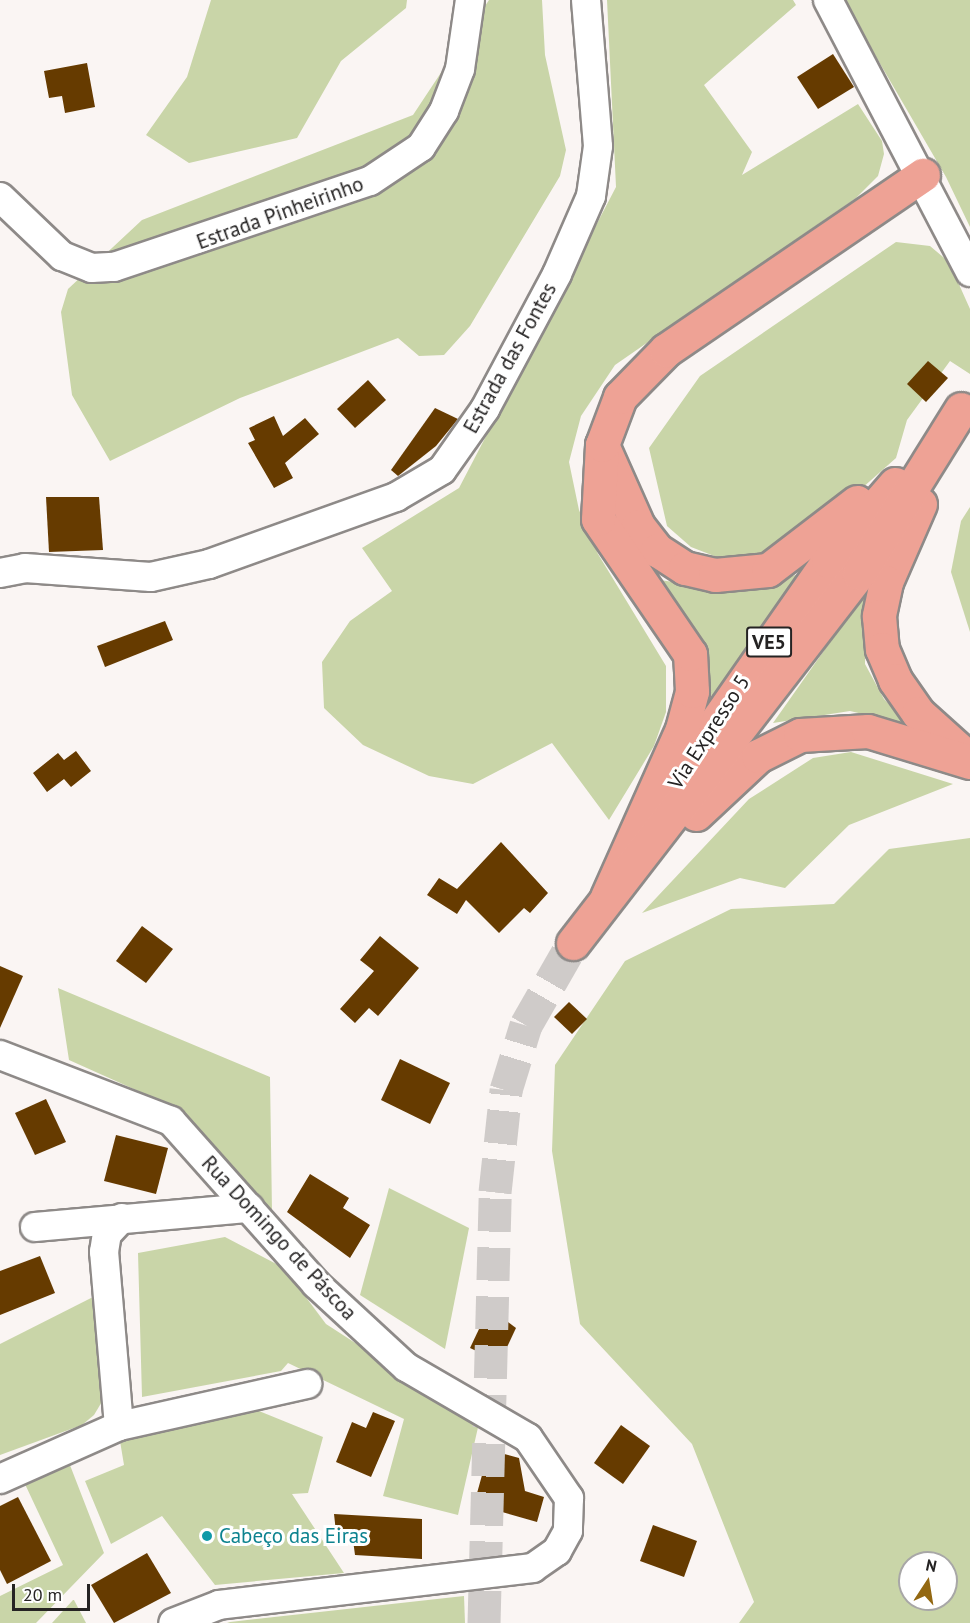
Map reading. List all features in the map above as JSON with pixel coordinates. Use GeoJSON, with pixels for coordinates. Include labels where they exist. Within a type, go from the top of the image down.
{"type":"FeatureCollection","features":[{"type":"Feature","properties":{"kind":"main road","name":"VE5"},"geometry":{"type":"LineString","coordinates":[[606,897],[682,729],[692,691],[690,654],[598,519],[602,445],[620,397],[666,350],[922,175]]}},
{"type":"Feature","properties":{"kind":"main road","name":"VE5"},"geometry":{"type":"LineString","coordinates":[[965,403],[886,582],[879,616],[882,649],[895,680],[918,712],[970,761]]}},
{"type":"Feature","properties":{"kind":"main road"},"geometry":{"type":"LineString","coordinates":[[602,445],[633,517],[657,550],[685,568],[739,576],[768,570],[792,556],[965,403]]}},
{"type":"Feature","properties":{"kind":"main road","name":"Via Expresso 5"},"geometry":{"type":"LineString","coordinates":[[573,943],[606,897],[733,741],[858,573],[965,403]]}},
{"type":"Feature","properties":{"kind":"main road","name":"VE5"},"geometry":{"type":"LineString","coordinates":[[606,897],[758,756],[800,735],[868,731],[970,761]]}},
{"type":"Feature","properties":{"kind":"street","name":"Estrada Pinheirinho"},"geometry":{"type":"LineString","coordinates":[[0,197],[62,256],[92,268],[114,267],[370,180],[420,147],[444,111],[460,69],[470,0]]}},
{"type":"Feature","properties":{"kind":"street","name":"Estrada das Fontes"},"geometry":{"type":"LineString","coordinates":[[0,573],[25,568],[151,577],[197,567],[396,497],[442,470],[486,409],[557,274],[591,196],[598,146],[586,0]]}},
{"type":"Feature","properties":{"kind":"street"},"geometry":{"type":"LineString","coordinates":[[828,0],[922,175],[970,272]]}},
{"type":"Feature","properties":{"kind":"street","name":"Rua Domingo de Páscoa"},"geometry":{"type":"LineString","coordinates":[[0,1055],[171,1121],[316,1284],[406,1367],[528,1438],[569,1498],[568,1531],[557,1551],[533,1568],[219,1605],[173,1623]]}},
{"type":"Feature","properties":{"kind":"street"},"geometry":{"type":"LineString","coordinates":[[35,1227],[249,1208]]}},
{"type":"Feature","properties":{"kind":"street"},"geometry":{"type":"LineString","coordinates":[[119,1426],[104,1252],[108,1234],[122,1218]]}},
{"type":"Feature","properties":{"kind":"street"},"geometry":{"type":"LineString","coordinates":[[0,1479],[119,1426],[307,1384]]}},
{"type":"Feature","properties":{"kind":"green space"},"geometry":{"type":"Polygon","coordinates":[[[211,0],[407,0],[406,8],[341,61],[297,138],[189,163],[146,135],[187,77],[211,0]]]}},
{"type":"Feature","properties":{"kind":"green space"},"geometry":{"type":"Polygon","coordinates":[[[489,0],[542,0],[545,55],[566,150],[560,176],[470,326],[444,355],[419,356],[398,338],[240,398],[110,461],[72,395],[61,312],[68,289],[142,220],[413,115],[489,0]]]}},
{"type":"Feature","properties":{"kind":"green space"},"geometry":{"type":"Polygon","coordinates":[[[607,0],[793,0],[796,5],[704,85],[752,152],[742,175],[858,104],[882,141],[884,154],[878,176],[856,198],[615,365],[581,416],[569,462],[579,510],[598,554],[666,666],[666,712],[654,746],[609,820],[552,743],[473,784],[429,776],[363,745],[324,708],[322,662],[350,621],[392,591],[362,548],[459,488],[616,187],[607,0]]]}},
{"type":"Feature","properties":{"kind":"green space"},"geometry":{"type":"Polygon","coordinates":[[[843,0],[970,0],[970,227],[946,177],[843,0]]]}},
{"type":"Feature","properties":{"kind":"green space"},"geometry":{"type":"Polygon","coordinates":[[[896,242],[930,246],[949,262],[970,309],[970,374],[950,361],[907,420],[896,458],[799,544],[762,563],[722,559],[691,547],[667,526],[649,448],[700,376],[896,242]]]}},
{"type":"Feature","properties":{"kind":"green space"},"geometry":{"type":"Polygon","coordinates":[[[970,507],[970,632],[951,572],[961,521],[970,507]]]}},
{"type":"Feature","properties":{"kind":"green space"},"geometry":{"type":"Polygon","coordinates":[[[805,572],[713,705],[705,661],[653,579],[741,592],[805,572]]]}},
{"type":"Feature","properties":{"kind":"green space"},"geometry":{"type":"Polygon","coordinates":[[[866,591],[865,664],[884,699],[910,725],[850,711],[773,723],[866,591]]]}},
{"type":"Feature","properties":{"kind":"green space"},"geometry":{"type":"Polygon","coordinates":[[[851,752],[953,784],[849,825],[785,888],[740,878],[642,913],[749,799],[813,758],[851,752]]]}},
{"type":"Feature","properties":{"kind":"green space"},"geometry":{"type":"Polygon","coordinates":[[[970,838],[970,1623],[739,1623],[754,1602],[692,1444],[580,1324],[552,1151],[555,1065],[625,961],[731,909],[834,904],[889,849],[970,838]]]}},
{"type":"Feature","properties":{"kind":"green space"},"geometry":{"type":"Polygon","coordinates":[[[58,988],[270,1077],[272,1212],[176,1108],[69,1060],[58,988]]]}},
{"type":"Feature","properties":{"kind":"green space"},"geometry":{"type":"Polygon","coordinates":[[[389,1188],[469,1228],[445,1349],[360,1295],[389,1188]]]}},
{"type":"Feature","properties":{"kind":"green space"},"geometry":{"type":"Polygon","coordinates":[[[225,1237],[284,1268],[326,1324],[479,1423],[458,1515],[383,1496],[404,1419],[288,1363],[281,1371],[142,1397],[138,1253],[225,1237]]]}},
{"type":"Feature","properties":{"kind":"green space"},"geometry":{"type":"Polygon","coordinates":[[[95,1296],[103,1400],[94,1415],[82,1425],[0,1455],[0,1344],[95,1296]]]}},
{"type":"Feature","properties":{"kind":"green space"},"geometry":{"type":"Polygon","coordinates":[[[259,1411],[323,1437],[308,1493],[292,1494],[344,1573],[215,1585],[162,1516],[111,1544],[85,1481],[124,1465],[120,1441],[259,1411]]]}},
{"type":"Feature","properties":{"kind":"green space"},"geometry":{"type":"Polygon","coordinates":[[[68,1460],[104,1553],[36,1623],[0,1623],[0,1596],[63,1565],[24,1482],[68,1460]]]}},
{"type":"Feature","properties":{"kind":"green space"},"geometry":{"type":"Polygon","coordinates":[[[464,1596],[465,1623],[227,1623],[230,1622],[464,1596]]]}},
{"type":"Feature","properties":{"kind":"green space"},"geometry":{"type":"Polygon","coordinates":[[[73,1600],[86,1623],[52,1623],[73,1600]]]}},
{"type":"Feature","properties":{"kind":"building"},"geometry":{"type":"Polygon","coordinates":[[[833,54],[854,87],[818,109],[797,77],[833,54]]]}},
{"type":"Feature","properties":{"kind":"building"},"geometry":{"type":"Polygon","coordinates":[[[87,63],[95,107],[65,113],[62,96],[49,98],[44,71],[87,63]]]}},
{"type":"Feature","properties":{"kind":"building"},"geometry":{"type":"Polygon","coordinates":[[[928,361],[948,378],[926,402],[907,384],[928,361]]]}},
{"type":"Feature","properties":{"kind":"building"},"geometry":{"type":"Polygon","coordinates":[[[368,380],[386,400],[355,428],[337,409],[368,380]]]}},
{"type":"Feature","properties":{"kind":"building"},"geometry":{"type":"Polygon","coordinates":[[[435,408],[458,419],[436,446],[398,476],[391,470],[435,408]]]}},
{"type":"Feature","properties":{"kind":"building"},"geometry":{"type":"Polygon","coordinates":[[[274,416],[283,436],[305,418],[319,434],[285,463],[293,478],[274,488],[248,443],[255,440],[249,428],[274,416]]]}},
{"type":"Feature","properties":{"kind":"building"},"geometry":{"type":"Polygon","coordinates":[[[46,497],[99,497],[103,550],[49,552],[46,497]]]}},
{"type":"Feature","properties":{"kind":"building"},"geometry":{"type":"Polygon","coordinates":[[[165,621],[173,640],[105,667],[97,646],[165,621]]]}},
{"type":"Feature","properties":{"kind":"building"},"geometry":{"type":"Polygon","coordinates":[[[76,751],[91,771],[71,787],[64,779],[47,792],[33,773],[58,753],[64,760],[76,751]]]}},
{"type":"Feature","properties":{"kind":"building"},"geometry":{"type":"Polygon","coordinates":[[[501,842],[548,893],[530,913],[524,908],[499,933],[466,900],[457,914],[427,895],[439,878],[457,889],[501,842]]]}},
{"type":"Feature","properties":{"kind":"building"},"geometry":{"type":"Polygon","coordinates":[[[142,926],[173,949],[146,983],[116,961],[142,926]]]}},
{"type":"Feature","properties":{"kind":"building"},"geometry":{"type":"Polygon","coordinates":[[[380,936],[419,968],[378,1016],[369,1008],[355,1023],[340,1009],[374,971],[360,960],[380,936]]]}},
{"type":"Feature","properties":{"kind":"building"},"geometry":{"type":"Polygon","coordinates":[[[0,966],[23,976],[0,1028],[0,966]]]}},
{"type":"Feature","properties":{"kind":"building"},"geometry":{"type":"Polygon","coordinates":[[[569,1002],[587,1019],[572,1034],[554,1017],[569,1002]]]}},
{"type":"Feature","properties":{"kind":"building"},"geometry":{"type":"Polygon","coordinates":[[[400,1059],[450,1083],[430,1124],[381,1100],[400,1059]]]}},
{"type":"Feature","properties":{"kind":"building"},"geometry":{"type":"Polygon","coordinates":[[[46,1099],[66,1142],[35,1155],[15,1113],[46,1099]]]}},
{"type":"Feature","properties":{"kind":"building"},"geometry":{"type":"Polygon","coordinates":[[[116,1135],[168,1148],[156,1194],[104,1181],[116,1135]]]}},
{"type":"Feature","properties":{"kind":"building"},"geometry":{"type":"Polygon","coordinates":[[[310,1174],[349,1198],[343,1208],[370,1225],[350,1258],[287,1212],[310,1174]]]}},
{"type":"Feature","properties":{"kind":"building"},"geometry":{"type":"Polygon","coordinates":[[[40,1256],[55,1293],[0,1315],[0,1271],[40,1256]]]}},
{"type":"Feature","properties":{"kind":"building"},"geometry":{"type":"Polygon","coordinates":[[[489,1308],[516,1328],[500,1362],[470,1348],[489,1308]]]}},
{"type":"Feature","properties":{"kind":"building"},"geometry":{"type":"Polygon","coordinates":[[[373,1412],[395,1421],[371,1477],[336,1462],[352,1422],[366,1428],[373,1412]]]}},
{"type":"Feature","properties":{"kind":"building"},"geometry":{"type":"Polygon","coordinates":[[[621,1425],[650,1446],[623,1484],[594,1463],[621,1425]]]}},
{"type":"Feature","properties":{"kind":"building"},"geometry":{"type":"Polygon","coordinates":[[[489,1450],[519,1458],[525,1491],[544,1497],[537,1522],[474,1504],[489,1450]]]}},
{"type":"Feature","properties":{"kind":"building"},"geometry":{"type":"Polygon","coordinates":[[[18,1497],[51,1561],[7,1584],[0,1570],[0,1506],[18,1497]]]}},
{"type":"Feature","properties":{"kind":"building"},"geometry":{"type":"Polygon","coordinates":[[[334,1514],[422,1519],[422,1559],[355,1555],[353,1540],[337,1541],[334,1514]]]}},
{"type":"Feature","properties":{"kind":"building"},"geometry":{"type":"Polygon","coordinates":[[[653,1525],[697,1541],[684,1577],[640,1561],[653,1525]]]}},
{"type":"Feature","properties":{"kind":"building"},"geometry":{"type":"Polygon","coordinates":[[[147,1553],[171,1593],[114,1623],[91,1585],[147,1553]]]}},
{"type":"Feature","properties":{"kind":"tunnel"},"geometry":{"type":"LineString","coordinates":[[484,1623],[495,1192],[506,1090],[526,1025],[573,943]]}},
{"type":"Feature","properties":{"kind":"place","name":"Cabeço das Eiras"},"geometry":{"type":"Point","coordinates":[207,1536]}}]}
